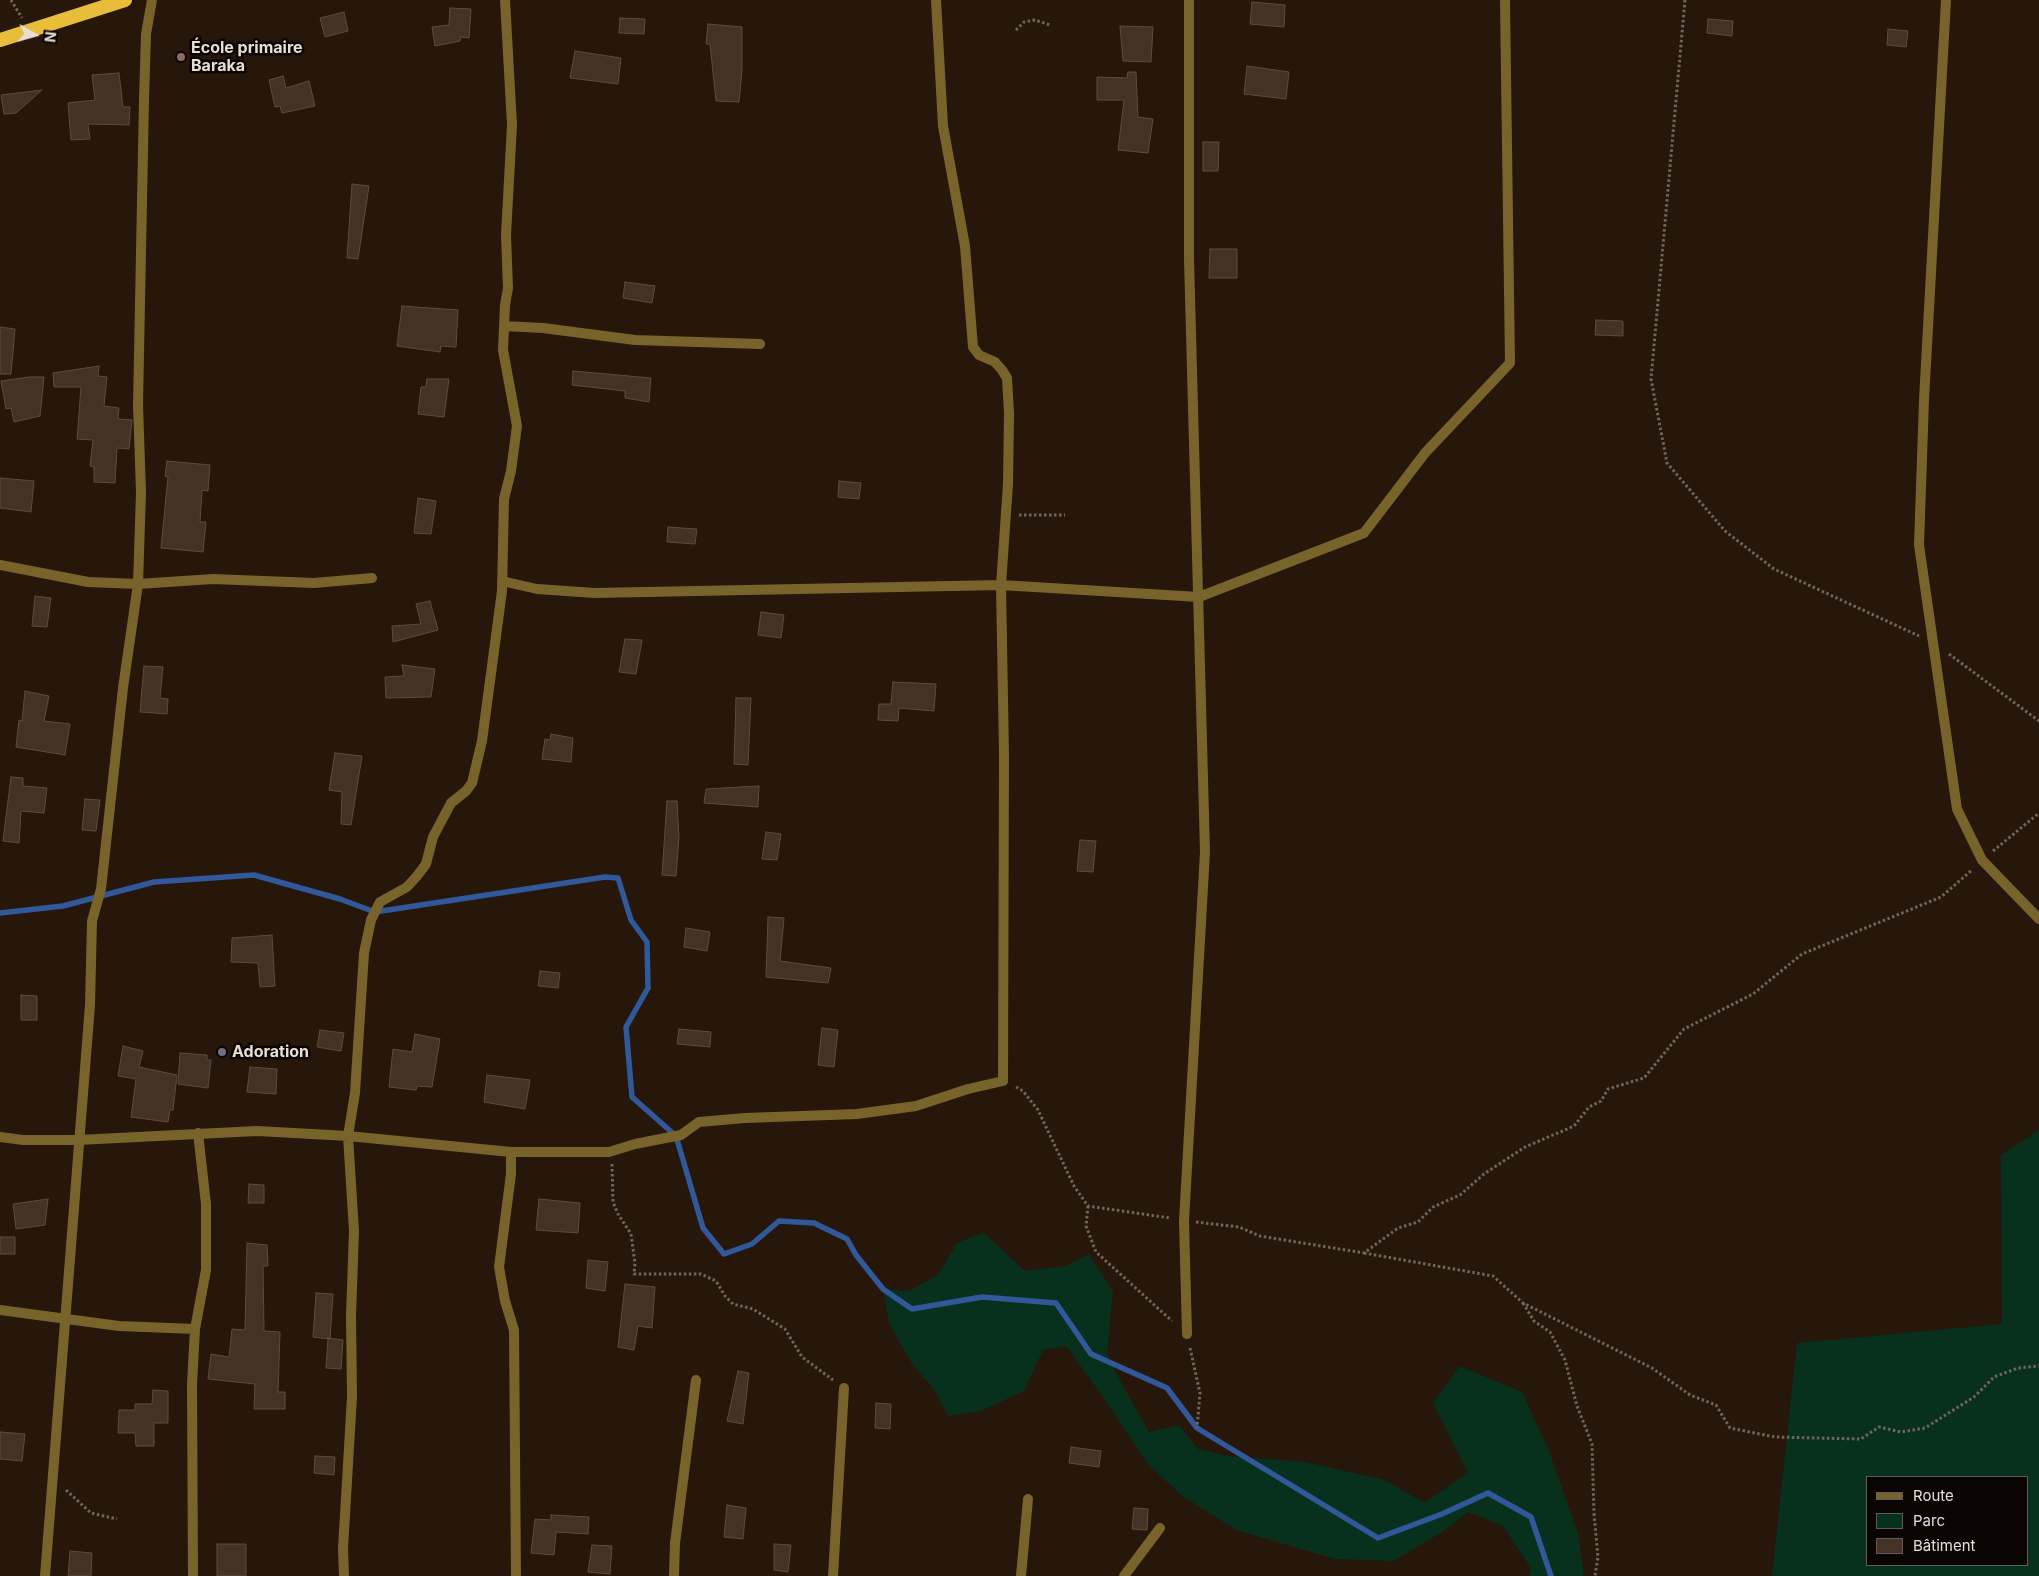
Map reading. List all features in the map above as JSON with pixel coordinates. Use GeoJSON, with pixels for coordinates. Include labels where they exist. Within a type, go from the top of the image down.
{"type":"FeatureCollection","features":[{"type":"Feature","properties":{"kind":"highway"},"geometry":{"type":"LineString","coordinates":[[0,40],[125,0]]}},
{"type":"Feature","properties":{"kind":"street"},"geometry":{"type":"LineString","coordinates":[[44,1576],[53,1477],[63,1319],[90,1005],[92,921],[101,889],[123,688],[138,584],[141,475],[138,405],[144,100],[146,34],[152,0]]}},
{"type":"Feature","properties":{"kind":"street"},"geometry":{"type":"LineString","coordinates":[[344,1576],[343,1548],[352,1397],[350,1316],[354,1231],[348,1136],[355,1093],[364,953],[371,920],[380,902],[407,886],[426,864],[433,838],[450,803],[466,791],[472,783],[482,741],[502,581],[504,499],[511,471],[517,426],[503,350],[508,288],[506,235],[512,125],[505,0]]}},
{"type":"Feature","properties":{"kind":"street"},"geometry":{"type":"LineString","coordinates":[[0,1137],[23,1140],[78,1140],[198,1132],[257,1131],[348,1136],[512,1152],[616,1152],[635,1144],[681,1135],[698,1122],[867,1112],[916,1106],[968,1089],[1003,1081],[1004,755],[1001,585],[1006,515],[1009,413],[1007,378],[995,362],[979,355],[973,347],[965,246],[943,126],[936,0]]}},
{"type":"Feature","properties":{"kind":"street"},"geometry":{"type":"LineString","coordinates":[[1187,1334],[1184,1221],[1205,852],[1189,260],[1189,0]]}},
{"type":"Feature","properties":{"kind":"street"},"geometry":{"type":"LineString","coordinates":[[502,581],[537,589],[594,593],[1001,585],[1199,597],[1364,533],[1425,453],[1510,363],[1505,0]]}},
{"type":"Feature","properties":{"kind":"street"},"geometry":{"type":"LineString","coordinates":[[1946,0],[1924,400],[1919,545],[1957,809],[1982,860],[2039,919]]}},
{"type":"Feature","properties":{"kind":"street"},"geometry":{"type":"LineString","coordinates":[[504,326],[543,328],[635,340],[760,344]]}},
{"type":"Feature","properties":{"kind":"street"},"geometry":{"type":"LineString","coordinates":[[0,565],[88,582],[138,584],[213,578],[314,582],[372,578]]}},
{"type":"Feature","properties":{"kind":"street"},"geometry":{"type":"LineString","coordinates":[[193,1576],[192,1384],[195,1328],[206,1270],[206,1204],[198,1132]]}},
{"type":"Feature","properties":{"kind":"street"},"geometry":{"type":"LineString","coordinates":[[512,1152],[512,1174],[499,1267],[505,1301],[514,1330],[516,1576]]}},
{"type":"Feature","properties":{"kind":"street"},"geometry":{"type":"LineString","coordinates":[[0,1310],[119,1326],[195,1328]]}},
{"type":"Feature","properties":{"kind":"street"},"geometry":{"type":"LineString","coordinates":[[674,1576],[675,1543],[696,1380]]}},
{"type":"Feature","properties":{"kind":"street"},"geometry":{"type":"LineString","coordinates":[[833,1576],[844,1388]]}},
{"type":"Feature","properties":{"kind":"street"},"geometry":{"type":"LineString","coordinates":[[1021,1576],[1028,1499]]}},
{"type":"Feature","properties":{"kind":"street"},"geometry":{"type":"LineString","coordinates":[[1124,1576],[1160,1528]]}},
{"type":"Feature","properties":{"kind":"path"},"geometry":{"type":"LineString","coordinates":[[1685,0],[1651,379],[1667,463],[1724,530],[1774,569],[1933,642],[2039,720]]}},
{"type":"Feature","properties":{"kind":"path"},"geometry":{"type":"LineString","coordinates":[[1016,30],[1024,22],[1035,20],[1050,25]]}},
{"type":"Feature","properties":{"kind":"path"},"geometry":{"type":"LineString","coordinates":[[1006,515],[1065,515]]}},
{"type":"Feature","properties":{"kind":"path"},"geometry":{"type":"LineString","coordinates":[[1364,1253],[1398,1228],[1418,1222],[1432,1207],[1460,1194],[1484,1174],[1525,1147],[1574,1126],[1589,1107],[1600,1101],[1608,1089],[1644,1078],[1684,1028],[1752,994],[1802,954],[1942,897],[1982,860],[2039,813]]}},
{"type":"Feature","properties":{"kind":"path"},"geometry":{"type":"LineString","coordinates":[[1003,1081],[1024,1091],[1038,1110],[1074,1186],[1088,1206],[1086,1226],[1096,1252],[1187,1334],[1200,1393],[1197,1428]]}},
{"type":"Feature","properties":{"kind":"path"},"geometry":{"type":"LineString","coordinates":[[616,1152],[612,1160],[614,1202],[618,1214],[631,1234],[635,1263],[634,1274],[701,1274],[716,1282],[724,1296],[733,1304],[753,1309],[785,1329],[802,1356],[844,1388]]}},
{"type":"Feature","properties":{"kind":"path"},"geometry":{"type":"LineString","coordinates":[[1088,1206],[1184,1221],[1239,1227],[1260,1236],[1493,1276],[1523,1303],[1652,1368],[1690,1395],[1716,1405],[1730,1428],[1775,1437],[1860,1439],[1879,1428],[1901,1432],[1925,1428],[1974,1397],[1994,1377],[2018,1368],[2039,1366]]}},
{"type":"Feature","properties":{"kind":"path"},"geometry":{"type":"LineString","coordinates":[[1523,1303],[1534,1321],[1550,1332],[1565,1360],[1577,1406],[1592,1444],[1594,1514],[1598,1557],[1596,1576]]}},
{"type":"Feature","properties":{"kind":"path"},"geometry":{"type":"LineString","coordinates":[[53,1477],[91,1513],[117,1519]]}},
{"type":"Feature","properties":{"kind":"green space"},"geometry":{"type":"Polygon","coordinates":[[[2039,1130],[2039,1576],[1772,1576],[1797,1343],[2002,1324],[2001,1155],[2039,1130]]]}},
{"type":"Feature","properties":{"kind":"green space"},"geometry":{"type":"Polygon","coordinates":[[[983,1232],[1025,1271],[1066,1266],[1089,1254],[1113,1291],[1107,1354],[1123,1386],[1149,1432],[1179,1425],[1198,1449],[1228,1456],[1305,1462],[1385,1480],[1424,1503],[1468,1473],[1433,1403],[1460,1366],[1522,1392],[1549,1451],[1578,1533],[1584,1576],[1529,1576],[1531,1568],[1503,1526],[1468,1512],[1442,1532],[1394,1561],[1335,1559],[1236,1530],[1181,1495],[1147,1463],[1106,1401],[1066,1346],[1043,1350],[1024,1391],[981,1411],[948,1416],[933,1388],[912,1364],[889,1323],[883,1289],[909,1291],[938,1275],[957,1243],[983,1232]]]}},
{"type":"Feature","properties":{"kind":"building"},"geometry":{"type":"Polygon","coordinates":[[[1252,2],[1285,5],[1284,27],[1250,24],[1252,2]]]}},
{"type":"Feature","properties":{"kind":"building"},"geometry":{"type":"Polygon","coordinates":[[[450,8],[471,9],[469,38],[461,37],[460,41],[435,46],[432,27],[449,25],[450,8]]]}},
{"type":"Feature","properties":{"kind":"building"},"geometry":{"type":"Polygon","coordinates":[[[344,12],[348,31],[325,37],[320,18],[344,12]]]}},
{"type":"Feature","properties":{"kind":"building"},"geometry":{"type":"Polygon","coordinates":[[[620,18],[645,19],[644,34],[619,33],[620,18]]]}},
{"type":"Feature","properties":{"kind":"building"},"geometry":{"type":"Polygon","coordinates":[[[1708,19],[1733,21],[1732,36],[1707,33],[1708,19]]]}},
{"type":"Feature","properties":{"kind":"building"},"geometry":{"type":"Polygon","coordinates":[[[708,24],[742,27],[742,70],[739,102],[716,101],[710,44],[706,44],[708,24]]]}},
{"type":"Feature","properties":{"kind":"building"},"geometry":{"type":"Polygon","coordinates":[[[1120,26],[1153,27],[1151,62],[1123,61],[1120,26]]]}},
{"type":"Feature","properties":{"kind":"building"},"geometry":{"type":"Polygon","coordinates":[[[1888,29],[1908,31],[1906,47],[1887,45],[1888,29]]]}},
{"type":"Feature","properties":{"kind":"building"},"geometry":{"type":"Polygon","coordinates":[[[575,51],[621,58],[618,84],[570,78],[575,51]]]}},
{"type":"Feature","properties":{"kind":"building"},"geometry":{"type":"Polygon","coordinates":[[[1247,66],[1289,72],[1286,99],[1244,94],[1247,66]]]}},
{"type":"Feature","properties":{"kind":"building"},"geometry":{"type":"Polygon","coordinates":[[[1128,72],[1136,72],[1138,117],[1153,119],[1148,153],[1118,150],[1124,100],[1097,100],[1097,77],[1127,78],[1128,72]]]}},
{"type":"Feature","properties":{"kind":"building"},"geometry":{"type":"Polygon","coordinates":[[[119,73],[123,107],[130,107],[129,125],[88,124],[90,139],[71,140],[68,103],[95,100],[92,75],[119,73]]]}},
{"type":"Feature","properties":{"kind":"building"},"geometry":{"type":"Polygon","coordinates":[[[283,76],[286,88],[309,81],[315,106],[282,113],[280,106],[275,107],[269,80],[283,76]]]}},
{"type":"Feature","properties":{"kind":"building"},"geometry":{"type":"Polygon","coordinates":[[[42,90],[16,113],[4,114],[1,95],[42,90]]]}},
{"type":"Feature","properties":{"kind":"building"},"geometry":{"type":"Polygon","coordinates":[[[1203,142],[1219,142],[1218,171],[1203,171],[1203,142]]]}},
{"type":"Feature","properties":{"kind":"building"},"geometry":{"type":"Polygon","coordinates":[[[352,184],[369,186],[358,259],[347,258],[352,184]]]}},
{"type":"Feature","properties":{"kind":"building"},"geometry":{"type":"Polygon","coordinates":[[[1210,249],[1237,249],[1237,278],[1209,278],[1210,249]]]}},
{"type":"Feature","properties":{"kind":"building"},"geometry":{"type":"Polygon","coordinates":[[[625,282],[655,286],[652,303],[623,298],[625,282]]]}},
{"type":"Feature","properties":{"kind":"building"},"geometry":{"type":"Polygon","coordinates":[[[402,306],[458,310],[456,347],[441,346],[440,352],[397,346],[402,306]]]}},
{"type":"Feature","properties":{"kind":"building"},"geometry":{"type":"Polygon","coordinates":[[[1596,320],[1623,321],[1623,336],[1595,335],[1596,320]]]}},
{"type":"Feature","properties":{"kind":"building"},"geometry":{"type":"Polygon","coordinates":[[[0,327],[15,329],[11,374],[0,374],[0,327]]]}},
{"type":"Feature","properties":{"kind":"building"},"geometry":{"type":"Polygon","coordinates":[[[99,366],[98,376],[107,377],[104,406],[119,408],[118,419],[132,420],[129,449],[117,448],[115,483],[94,482],[94,467],[90,466],[93,440],[77,439],[81,387],[54,387],[53,373],[99,366]]]}},
{"type":"Feature","properties":{"kind":"building"},"geometry":{"type":"Polygon","coordinates":[[[573,371],[651,378],[649,402],[625,398],[625,391],[572,385],[573,371]]]}},
{"type":"Feature","properties":{"kind":"building"},"geometry":{"type":"Polygon","coordinates":[[[44,377],[40,416],[14,422],[11,408],[6,409],[1,381],[44,377]]]}},
{"type":"Feature","properties":{"kind":"building"},"geometry":{"type":"Polygon","coordinates":[[[427,379],[449,379],[444,417],[418,414],[421,387],[426,387],[427,379]]]}},
{"type":"Feature","properties":{"kind":"building"},"geometry":{"type":"Polygon","coordinates":[[[167,461],[210,465],[208,491],[202,490],[200,522],[206,522],[203,552],[161,548],[168,477],[165,476],[167,461]]]}},
{"type":"Feature","properties":{"kind":"building"},"geometry":{"type":"Polygon","coordinates":[[[0,478],[34,481],[31,512],[0,508],[0,478]]]}},
{"type":"Feature","properties":{"kind":"building"},"geometry":{"type":"Polygon","coordinates":[[[839,481],[861,483],[859,499],[838,497],[839,481]]]}},
{"type":"Feature","properties":{"kind":"building"},"geometry":{"type":"Polygon","coordinates":[[[418,498],[436,501],[431,534],[414,533],[418,498]]]}},
{"type":"Feature","properties":{"kind":"building"},"geometry":{"type":"Polygon","coordinates":[[[668,527],[697,529],[695,544],[667,542],[668,527]]]}},
{"type":"Feature","properties":{"kind":"building"},"geometry":{"type":"Polygon","coordinates":[[[35,596],[51,598],[47,627],[32,626],[35,596]]]}},
{"type":"Feature","properties":{"kind":"building"},"geometry":{"type":"Polygon","coordinates":[[[430,601],[438,630],[393,642],[392,626],[421,624],[416,604],[430,601]]]}},
{"type":"Feature","properties":{"kind":"building"},"geometry":{"type":"Polygon","coordinates":[[[761,612],[784,615],[781,638],[758,635],[761,612]]]}},
{"type":"Feature","properties":{"kind":"building"},"geometry":{"type":"Polygon","coordinates":[[[625,639],[642,640],[636,674],[619,672],[625,639]]]}},
{"type":"Feature","properties":{"kind":"building"},"geometry":{"type":"Polygon","coordinates":[[[402,665],[435,669],[431,697],[386,698],[385,677],[404,676],[402,665]]]}},
{"type":"Feature","properties":{"kind":"building"},"geometry":{"type":"Polygon","coordinates":[[[144,666],[163,667],[160,698],[168,699],[167,714],[140,712],[144,666]]]}},
{"type":"Feature","properties":{"kind":"building"},"geometry":{"type":"Polygon","coordinates":[[[893,682],[936,684],[934,711],[899,708],[898,721],[878,720],[879,704],[891,704],[893,682]]]}},
{"type":"Feature","properties":{"kind":"building"},"geometry":{"type":"Polygon","coordinates":[[[25,691],[49,696],[44,721],[70,724],[65,755],[16,747],[19,720],[22,721],[25,691]]]}},
{"type":"Feature","properties":{"kind":"building"},"geometry":{"type":"Polygon","coordinates":[[[736,698],[751,698],[748,765],[734,764],[736,698]]]}},
{"type":"Feature","properties":{"kind":"building"},"geometry":{"type":"Polygon","coordinates":[[[551,734],[573,738],[571,762],[542,759],[545,739],[550,740],[551,734]]]}},
{"type":"Feature","properties":{"kind":"building"},"geometry":{"type":"Polygon","coordinates":[[[335,753],[362,756],[351,825],[341,824],[342,792],[329,790],[335,753]]]}},
{"type":"Feature","properties":{"kind":"building"},"geometry":{"type":"Polygon","coordinates":[[[11,777],[23,778],[23,786],[47,788],[44,813],[21,811],[19,843],[3,841],[11,777]]]}},
{"type":"Feature","properties":{"kind":"building"},"geometry":{"type":"Polygon","coordinates":[[[759,786],[758,807],[704,803],[706,789],[759,786]]]}},
{"type":"Feature","properties":{"kind":"building"},"geometry":{"type":"Polygon","coordinates":[[[85,799],[100,800],[96,831],[82,830],[85,799]]]}},
{"type":"Feature","properties":{"kind":"building"},"geometry":{"type":"Polygon","coordinates":[[[667,801],[677,801],[679,837],[676,876],[662,875],[667,801]]]}},
{"type":"Feature","properties":{"kind":"building"},"geometry":{"type":"Polygon","coordinates":[[[766,832],[781,834],[777,860],[762,859],[766,832]]]}},
{"type":"Feature","properties":{"kind":"building"},"geometry":{"type":"Polygon","coordinates":[[[1080,840],[1096,841],[1093,872],[1077,871],[1080,840]]]}},
{"type":"Feature","properties":{"kind":"building"},"geometry":{"type":"Polygon","coordinates":[[[768,917],[784,918],[780,961],[831,968],[828,983],[766,977],[768,917]]]}},
{"type":"Feature","properties":{"kind":"building"},"geometry":{"type":"Polygon","coordinates":[[[686,928],[710,932],[707,951],[684,947],[686,928]]]}},
{"type":"Feature","properties":{"kind":"building"},"geometry":{"type":"Polygon","coordinates":[[[272,935],[275,986],[260,987],[258,963],[231,962],[232,938],[272,935]]]}},
{"type":"Feature","properties":{"kind":"building"},"geometry":{"type":"Polygon","coordinates":[[[540,971],[560,973],[558,988],[538,986],[540,971]]]}},
{"type":"Feature","properties":{"kind":"building"},"geometry":{"type":"Polygon","coordinates":[[[21,995],[37,996],[37,1020],[21,1020],[21,995]]]}},
{"type":"Feature","properties":{"kind":"building"},"geometry":{"type":"Polygon","coordinates":[[[822,1028],[838,1030],[834,1067],[818,1065],[822,1028]]]}},
{"type":"Feature","properties":{"kind":"building"},"geometry":{"type":"Polygon","coordinates":[[[679,1029],[711,1032],[710,1047],[677,1044],[679,1029]]]}},
{"type":"Feature","properties":{"kind":"building"},"geometry":{"type":"Polygon","coordinates":[[[320,1030],[344,1033],[341,1051],[317,1047],[320,1030]]]}},
{"type":"Feature","properties":{"kind":"building"},"geometry":{"type":"Polygon","coordinates":[[[415,1034],[440,1039],[432,1087],[417,1086],[416,1090],[389,1087],[393,1049],[412,1052],[415,1034]]]}},
{"type":"Feature","properties":{"kind":"building"},"geometry":{"type":"Polygon","coordinates":[[[123,1046],[143,1051],[139,1067],[177,1075],[173,1110],[170,1110],[168,1122],[131,1117],[136,1079],[118,1076],[123,1046]]]}},
{"type":"Feature","properties":{"kind":"building"},"geometry":{"type":"Polygon","coordinates":[[[180,1053],[207,1055],[207,1060],[211,1060],[208,1088],[178,1084],[180,1053]]]}},
{"type":"Feature","properties":{"kind":"building"},"geometry":{"type":"Polygon","coordinates":[[[250,1067],[277,1069],[276,1094],[247,1092],[250,1067]]]}},
{"type":"Feature","properties":{"kind":"building"},"geometry":{"type":"Polygon","coordinates":[[[487,1075],[530,1080],[525,1109],[484,1102],[487,1075]]]}},
{"type":"Feature","properties":{"kind":"building"},"geometry":{"type":"Polygon","coordinates":[[[249,1184],[264,1185],[264,1203],[248,1203],[249,1184]]]}},
{"type":"Feature","properties":{"kind":"building"},"geometry":{"type":"Polygon","coordinates":[[[48,1199],[45,1225],[16,1229],[13,1204],[48,1199]]]}},
{"type":"Feature","properties":{"kind":"building"},"geometry":{"type":"Polygon","coordinates":[[[539,1199],[580,1203],[578,1233],[536,1230],[539,1199]]]}},
{"type":"Feature","properties":{"kind":"building"},"geometry":{"type":"Polygon","coordinates":[[[0,1237],[15,1237],[15,1254],[0,1254],[0,1237]]]}},
{"type":"Feature","properties":{"kind":"building"},"geometry":{"type":"Polygon","coordinates":[[[247,1243],[267,1245],[268,1266],[263,1266],[264,1331],[280,1332],[278,1392],[285,1392],[285,1409],[254,1409],[255,1384],[208,1379],[211,1354],[229,1357],[232,1329],[245,1330],[247,1243]]]}},
{"type":"Feature","properties":{"kind":"building"},"geometry":{"type":"Polygon","coordinates":[[[588,1260],[608,1262],[605,1291],[586,1288],[588,1260]]]}},
{"type":"Feature","properties":{"kind":"building"},"geometry":{"type":"Polygon","coordinates":[[[625,1284],[655,1287],[652,1328],[638,1326],[634,1350],[618,1347],[625,1284]]]}},
{"type":"Feature","properties":{"kind":"building"},"geometry":{"type":"Polygon","coordinates":[[[316,1293],[333,1294],[330,1339],[313,1337],[316,1293]]]}},
{"type":"Feature","properties":{"kind":"building"},"geometry":{"type":"Polygon","coordinates":[[[328,1338],[343,1340],[341,1369],[326,1368],[328,1338]]]}},
{"type":"Feature","properties":{"kind":"building"},"geometry":{"type":"Polygon","coordinates":[[[738,1371],[749,1373],[743,1424],[727,1421],[738,1371]]]}},
{"type":"Feature","properties":{"kind":"building"},"geometry":{"type":"Polygon","coordinates":[[[153,1390],[168,1391],[168,1423],[154,1423],[154,1446],[136,1446],[135,1433],[118,1433],[119,1410],[135,1410],[135,1404],[152,1404],[153,1390]]]}},
{"type":"Feature","properties":{"kind":"building"},"geometry":{"type":"Polygon","coordinates":[[[876,1403],[891,1404],[890,1429],[875,1428],[876,1403]]]}},
{"type":"Feature","properties":{"kind":"building"},"geometry":{"type":"Polygon","coordinates":[[[0,1432],[25,1434],[22,1461],[0,1459],[0,1432]]]}},
{"type":"Feature","properties":{"kind":"building"},"geometry":{"type":"Polygon","coordinates":[[[1071,1447],[1101,1451],[1099,1467],[1069,1463],[1071,1447]]]}},
{"type":"Feature","properties":{"kind":"building"},"geometry":{"type":"Polygon","coordinates":[[[315,1456],[335,1457],[334,1475],[314,1473],[315,1456]]]}},
{"type":"Feature","properties":{"kind":"building"},"geometry":{"type":"Polygon","coordinates":[[[727,1505],[746,1508],[743,1539],[724,1537],[727,1505]]]}},
{"type":"Feature","properties":{"kind":"building"},"geometry":{"type":"Polygon","coordinates":[[[1134,1508],[1148,1509],[1147,1530],[1132,1529],[1134,1508]]]}},
{"type":"Feature","properties":{"kind":"building"},"geometry":{"type":"Polygon","coordinates":[[[551,1515],[589,1517],[588,1534],[556,1532],[554,1555],[531,1553],[535,1519],[551,1520],[551,1515]]]}},
{"type":"Feature","properties":{"kind":"building"},"geometry":{"type":"Polygon","coordinates":[[[217,1544],[246,1544],[246,1576],[217,1576],[217,1544]]]}},
{"type":"Feature","properties":{"kind":"building"},"geometry":{"type":"Polygon","coordinates":[[[774,1544],[791,1545],[788,1572],[774,1570],[774,1544]]]}},
{"type":"Feature","properties":{"kind":"building"},"geometry":{"type":"Polygon","coordinates":[[[592,1545],[612,1546],[610,1574],[588,1572],[592,1545]]]}},
{"type":"Feature","properties":{"kind":"building"},"geometry":{"type":"Polygon","coordinates":[[[70,1551],[92,1553],[91,1576],[68,1576],[70,1551]]]}},
{"type":"Feature","properties":{"kind":"waterway"},"geometry":{"type":"LineString","coordinates":[[0,913],[63,906],[154,882],[254,875],[340,899],[375,912],[605,877],[618,878],[631,920],[647,942],[648,988],[626,1027],[632,1097],[676,1136],[703,1228],[724,1254],[752,1244],[779,1221],[814,1223],[847,1239],[856,1255],[883,1289],[912,1309],[982,1297],[1056,1303],[1091,1354],[1167,1388],[1197,1428],[1378,1538],[1442,1514],[1488,1493],[1531,1517],[1551,1576]]}},
{"type":"Feature","properties":{"kind":"place","name":"École primaire Baraka"},"geometry":{"type":"Point","coordinates":[181,57]}},
{"type":"Feature","properties":{"kind":"place","name":"Adoration"},"geometry":{"type":"Point","coordinates":[222,1052]}}]}
